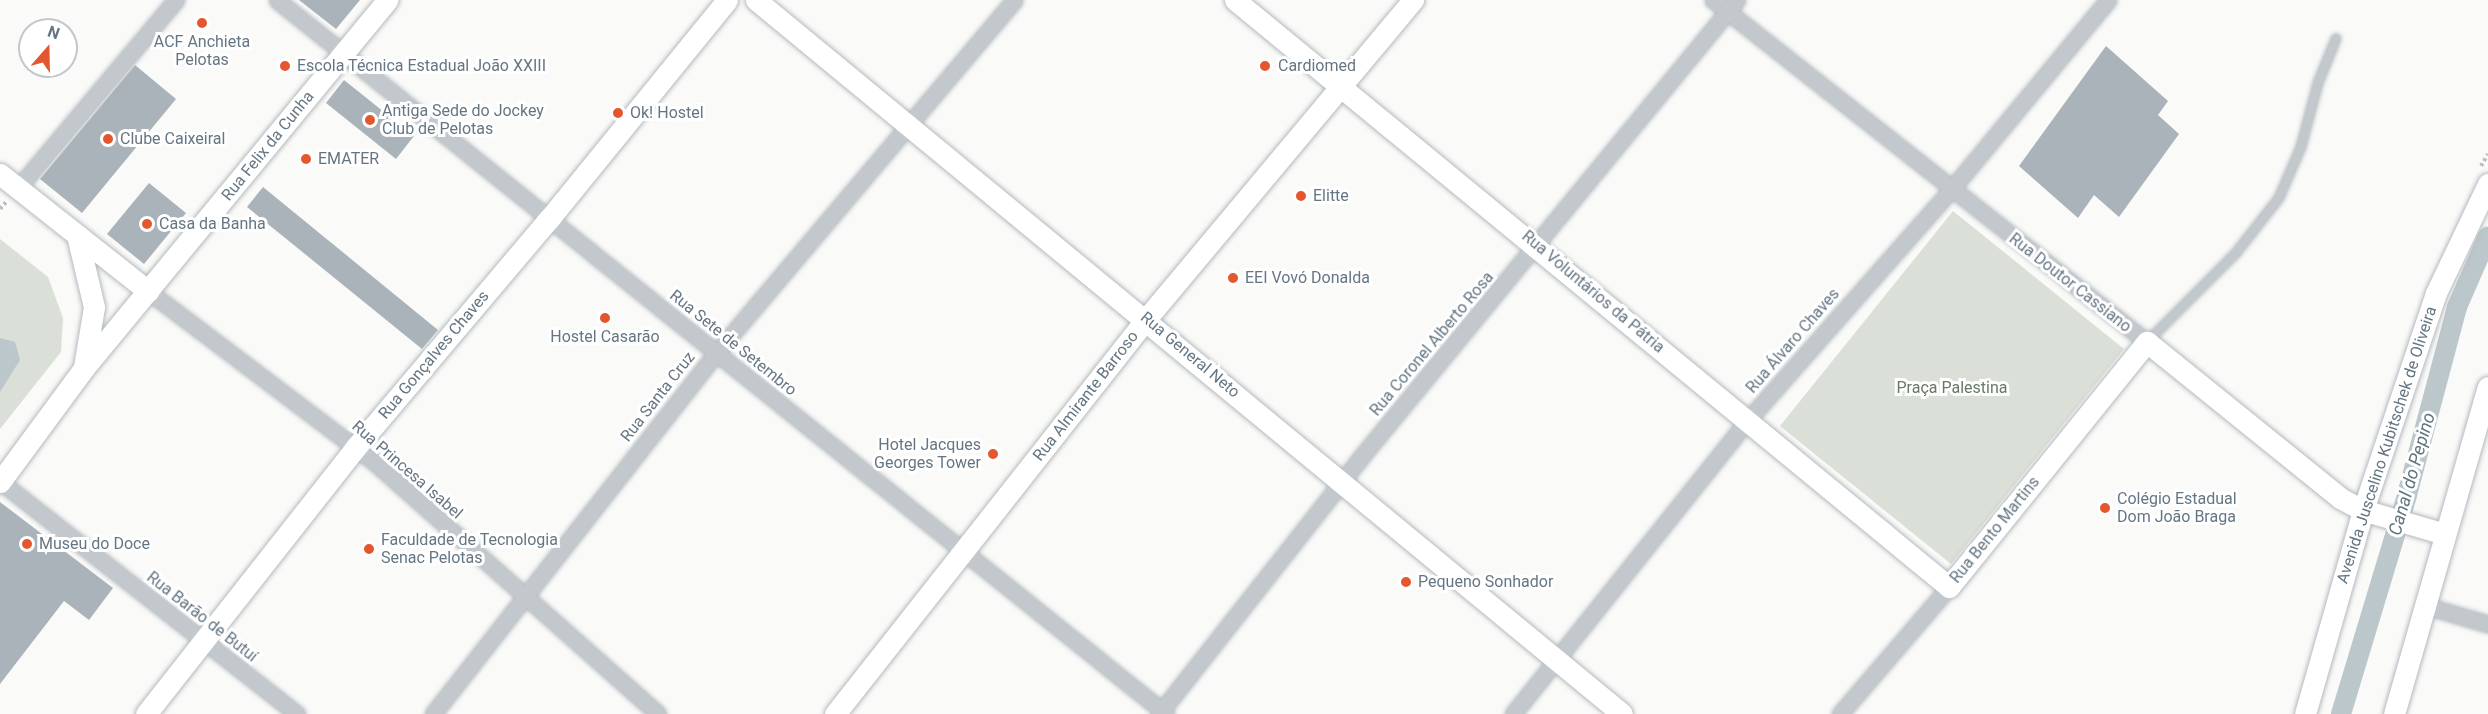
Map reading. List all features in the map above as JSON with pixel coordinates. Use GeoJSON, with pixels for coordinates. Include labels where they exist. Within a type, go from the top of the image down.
{"type":"FeatureCollection","features":[{"type":"Feature","properties":{"kind":"street"},"geometry":{"type":"LineString","coordinates":[[18,188],[176,0]]}},
{"type":"Feature","properties":{"kind":"street","name":"Rua Sete de Setembro"},"geometry":{"type":"LineString","coordinates":[[277,0],[1162,713]]}},
{"type":"Feature","properties":{"kind":"street","name":"Rua Felix da Cunha"},"geometry":{"type":"LineString","coordinates":[[0,482],[84,368],[387,0]]}},
{"type":"Feature","properties":{"kind":"street","name":"Rua Gonçalves Chaves"},"geometry":{"type":"LineString","coordinates":[[146,714],[356,447],[549,219],[727,0]]}},
{"type":"Feature","properties":{"kind":"street","name":"Rua General Neto"},"geometry":{"type":"LineString","coordinates":[[756,0],[1147,318],[1622,714]]}},
{"type":"Feature","properties":{"kind":"street","name":"Rua Santa Cruz"},"geometry":{"type":"LineString","coordinates":[[433,714],[716,352],[912,125],[1014,0]]}},
{"type":"Feature","properties":{"kind":"street","name":"Rua Voluntários da Pátria"},"geometry":{"type":"LineString","coordinates":[[1236,0],[1538,245],[1949,587]]}},
{"type":"Feature","properties":{"kind":"street","name":"Rua Almirante Barroso"},"geometry":{"type":"LineString","coordinates":[[835,714],[1147,318],[1413,0]]}},
{"type":"Feature","properties":{"kind":"street","name":"Rua Doutor Cassiano"},"geometry":{"type":"LineString","coordinates":[[1713,0],[1732,6],[1950,190],[2147,342],[2340,498],[2372,513],[2445,534]]}},
{"type":"Feature","properties":{"kind":"street","name":"Rua Álvaro Chaves"},"geometry":{"type":"LineString","coordinates":[[1514,714],[1747,421],[1950,190],[2108,0]]}},
{"type":"Feature","properties":{"kind":"street","name":"Rua Coronel Alberto Rosa"},"geometry":{"type":"LineString","coordinates":[[1162,713],[1343,482],[1732,6]]}},
{"type":"Feature","properties":{"kind":"street"},"geometry":{"type":"LineString","coordinates":[[0,174],[148,291]]}},
{"type":"Feature","properties":{"kind":"street","name":"Avenida Juscelino Kubitschek de Oliveira"},"geometry":{"type":"LineString","coordinates":[[2305,714],[2372,513],[2436,293],[2488,184]]}},
{"type":"Feature","properties":{"kind":"street"},"geometry":{"type":"LineString","coordinates":[[76,235],[94,307],[84,368]]}},
{"type":"Feature","properties":{"kind":"street","name":"Rua Princesa Isabel"},"geometry":{"type":"LineString","coordinates":[[148,291],[356,447],[658,714]]}},
{"type":"Feature","properties":{"kind":"street","name":"Rua Bento Martins"},"geometry":{"type":"LineString","coordinates":[[1840,714],[1949,587],[2147,342]]}},
{"type":"Feature","properties":{"kind":"street"},"geometry":{"type":"LineString","coordinates":[[2394,714],[2423,605],[2487,395]]}},
{"type":"Feature","properties":{"kind":"street","name":"Rua Barão de Butuí"},"geometry":{"type":"LineString","coordinates":[[0,482],[297,714]]}},
{"type":"Feature","properties":{"kind":"street"},"geometry":{"type":"LineString","coordinates":[[2423,605],[2488,624]]}},
{"type":"Feature","properties":{"kind":"lane"},"geometry":{"type":"LineString","coordinates":[[2147,342],[2236,253],[2279,198],[2301,147],[2318,83],[2336,39]]}},
{"type":"Feature","properties":{"kind":"green space","name":"Praça Palestina"},"geometry":{"type":"Polygon","coordinates":[[[1953,211],[2124,349],[1951,564],[1780,426],[1953,211]]]}},
{"type":"Feature","properties":{"kind":"green space"},"geometry":{"type":"Polygon","coordinates":[[[0,239],[48,277],[63,318],[61,352],[0,429],[0,239]]]}},
{"type":"Feature","properties":{"kind":"shaded area"},"geometry":{"type":"Polygon","coordinates":[[[0,338],[15,342],[20,360],[0,392],[0,338]]]}},
{"type":"Feature","properties":{"kind":"building"},"geometry":{"type":"Polygon","coordinates":[[[299,0],[360,0],[336,29],[299,0]]]}},
{"type":"Feature","properties":{"kind":"building"},"geometry":{"type":"Polygon","coordinates":[[[2106,46],[2168,101],[2158,115],[2179,134],[2119,217],[2094,195],[2078,218],[2019,166],[2106,46]]]}},
{"type":"Feature","properties":{"kind":"building","name":"Clube Caixeiral"},"geometry":{"type":"Polygon","coordinates":[[[135,65],[176,99],[82,213],[40,179],[135,65]]]}},
{"type":"Feature","properties":{"kind":"building","name":"Antiga Sede do Jockey Club de Pelotas"},"geometry":{"type":"Polygon","coordinates":[[[344,80],[414,136],[396,159],[326,103],[344,80]]]}},
{"type":"Feature","properties":{"kind":"building","name":"Casa da Banha"},"geometry":{"type":"Polygon","coordinates":[[[149,183],[186,213],[144,264],[107,234],[149,183]]]}},
{"type":"Feature","properties":{"kind":"building"},"geometry":{"type":"Polygon","coordinates":[[[263,187],[438,330],[422,349],[247,207],[263,187]]]}},
{"type":"Feature","properties":{"kind":"building","name":"Museu do Doce"},"geometry":{"type":"Polygon","coordinates":[[[0,502],[113,588],[89,620],[64,601],[0,684],[0,502]]]}},
{"type":"Feature","properties":{"kind":"waterway","name":"Canal do Pepino"},"geometry":{"type":"LineString","coordinates":[[2341,714],[2407,495],[2457,307],[2488,236]]}},
{"type":"Feature","properties":{"kind":"place","name":"ACF Anchieta Pelotas"},"geometry":{"type":"Point","coordinates":[202,23]}},
{"type":"Feature","properties":{"kind":"place","name":"Escola Técnica Estadual João XXIII"},"geometry":{"type":"Point","coordinates":[285,66]}},
{"type":"Feature","properties":{"kind":"place","name":"Cardiomed"},"geometry":{"type":"Point","coordinates":[1265,66]}},
{"type":"Feature","properties":{"kind":"place","name":"Ok! Hostel"},"geometry":{"type":"Point","coordinates":[618,113]}},
{"type":"Feature","properties":{"kind":"place","name":"Antiga Sede do Jockey Club de Pelotas"},"geometry":{"type":"Point","coordinates":[370,120]}},
{"type":"Feature","properties":{"kind":"place","name":"Clube Caixeiral"},"geometry":{"type":"Point","coordinates":[108,139]}},
{"type":"Feature","properties":{"kind":"place","name":"EMATER"},"geometry":{"type":"Point","coordinates":[306,159]}},
{"type":"Feature","properties":{"kind":"place","name":"Elitte"},"geometry":{"type":"Point","coordinates":[1301,196]}},
{"type":"Feature","properties":{"kind":"place","name":"Casa da Banha"},"geometry":{"type":"Point","coordinates":[147,224]}},
{"type":"Feature","properties":{"kind":"place","name":"EEI Vovó Donalda"},"geometry":{"type":"Point","coordinates":[1233,278]}},
{"type":"Feature","properties":{"kind":"place","name":"Hostel Casarão"},"geometry":{"type":"Point","coordinates":[605,318]}},
{"type":"Feature","properties":{"kind":"place","name":"Hotel Jacques Georges Tower"},"geometry":{"type":"Point","coordinates":[993,454]}},
{"type":"Feature","properties":{"kind":"place","name":"Colégio Estadual Dom João Braga"},"geometry":{"type":"Point","coordinates":[2105,508]}},
{"type":"Feature","properties":{"kind":"place","name":"Museu do Doce"},"geometry":{"type":"Point","coordinates":[27,544]}},
{"type":"Feature","properties":{"kind":"place","name":"Faculdade de Tecnologia Senac Pelotas"},"geometry":{"type":"Point","coordinates":[369,549]}},
{"type":"Feature","properties":{"kind":"place","name":"Pequeno Sonhador"},"geometry":{"type":"Point","coordinates":[1406,582]}}]}
